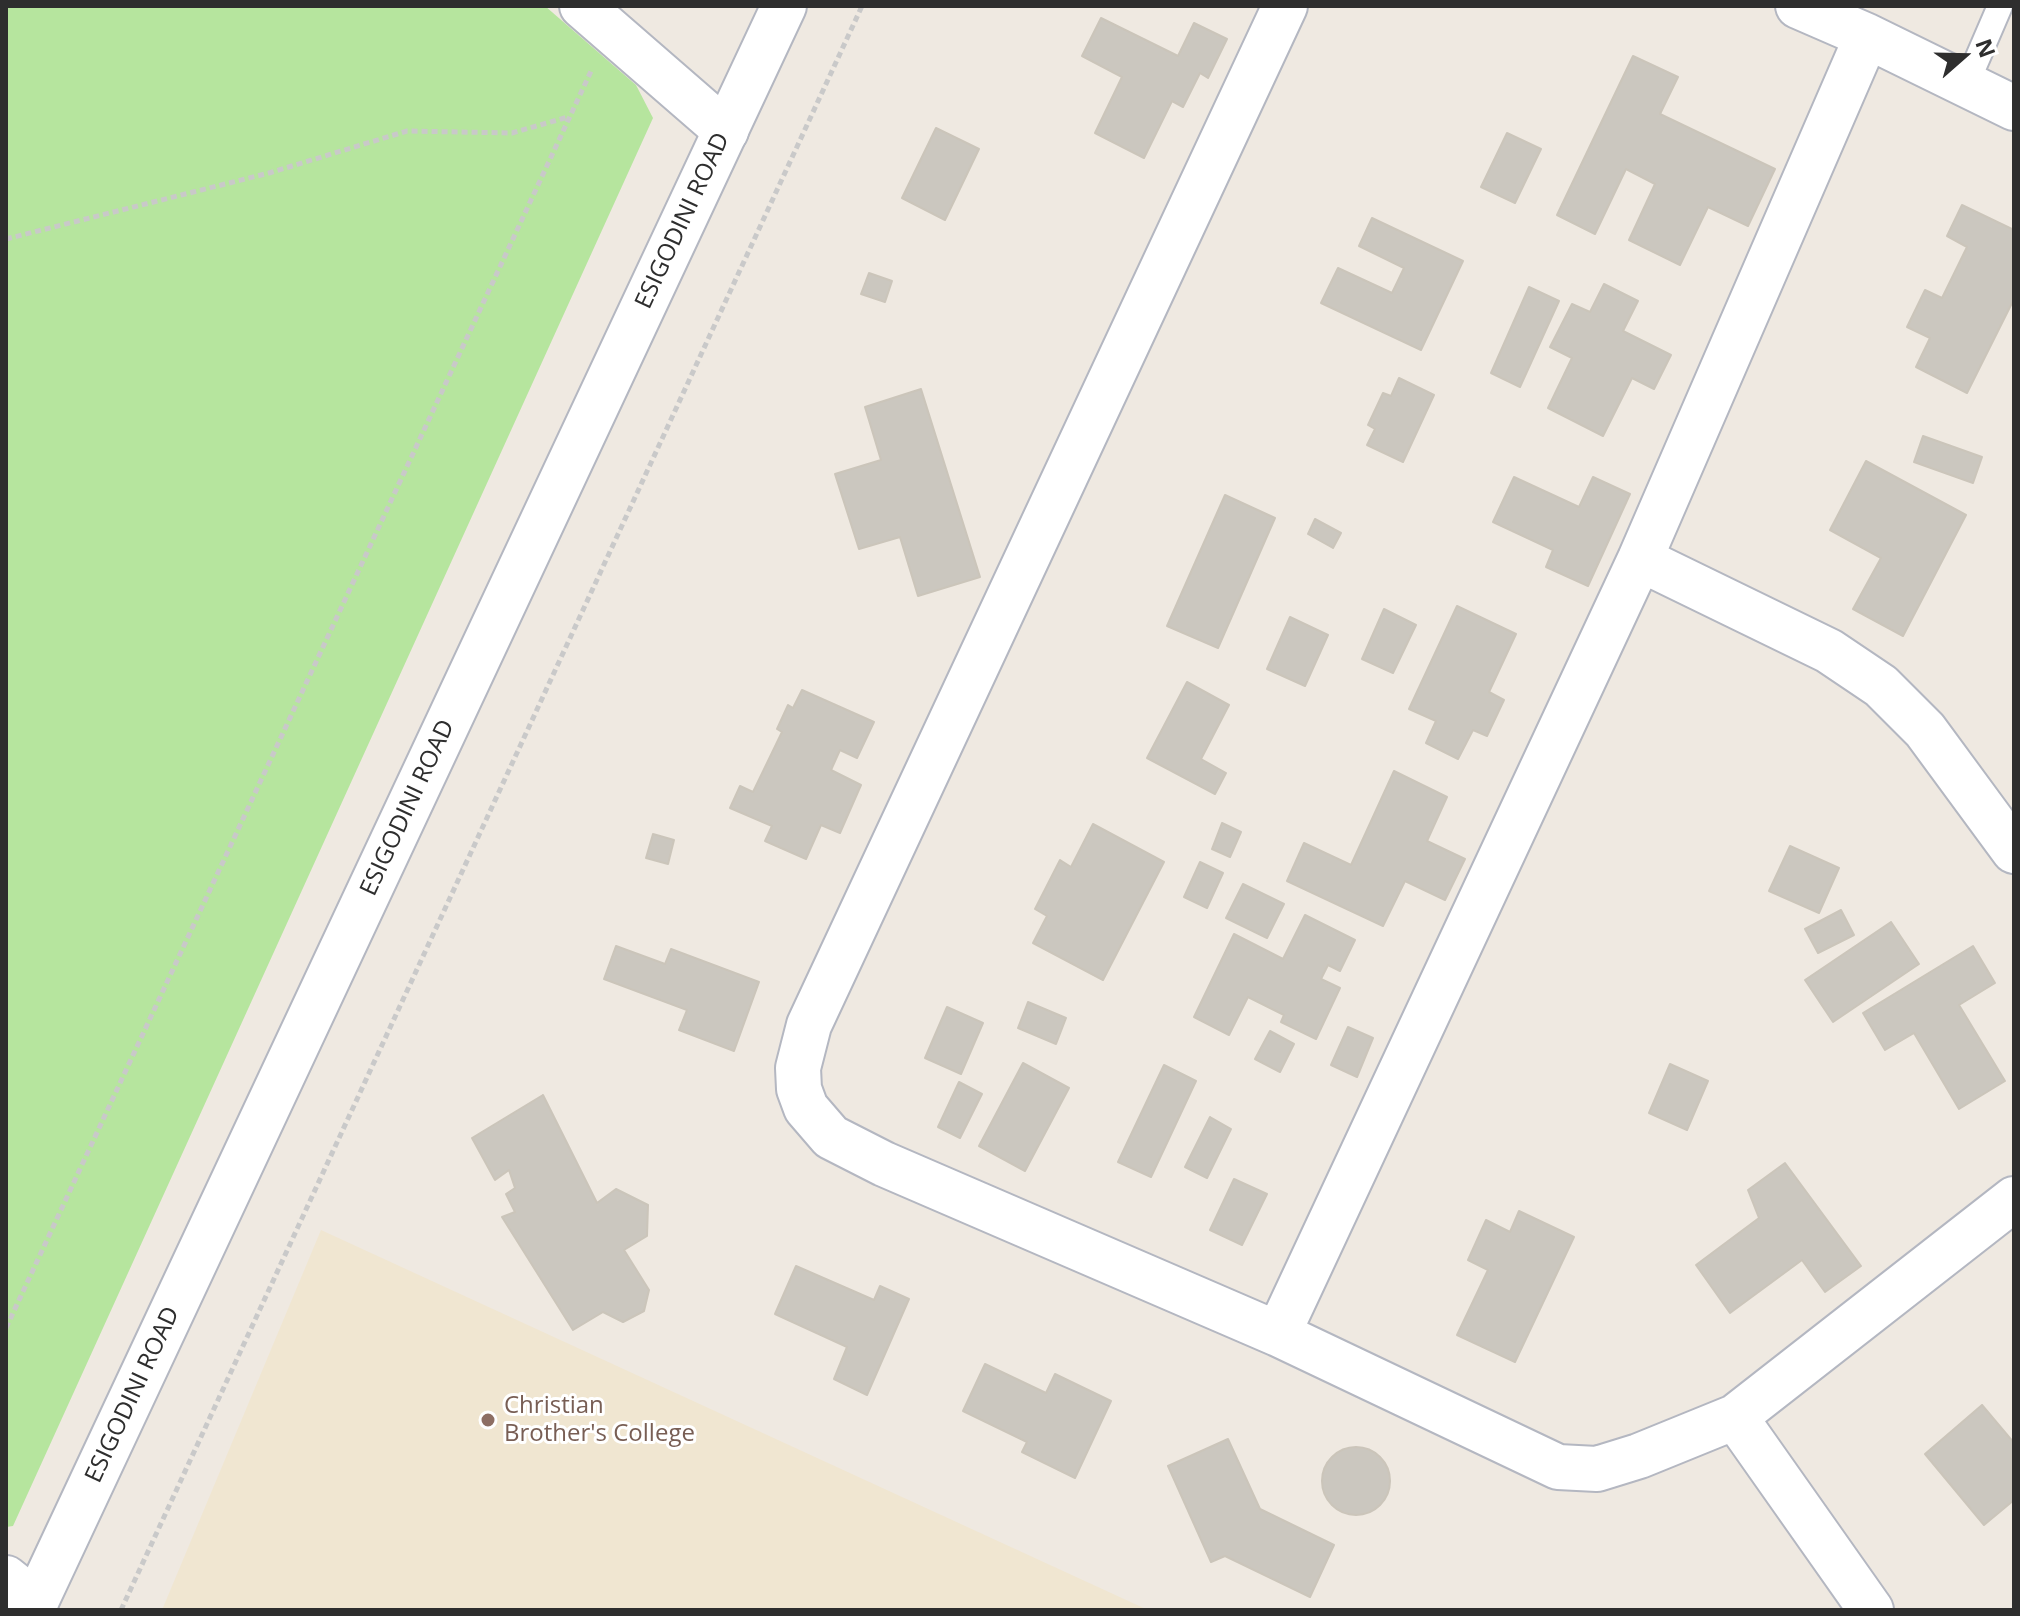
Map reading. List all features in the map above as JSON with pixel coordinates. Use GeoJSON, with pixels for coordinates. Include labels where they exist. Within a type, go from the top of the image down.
{"type":"FeatureCollection","features":[{"type":"Feature","properties":{"kind":"street","name":"ESIGODINI ROAD"},"geometry":{"type":"LineString","coordinates":[[25,1597],[784,6]]}},
{"type":"Feature","properties":{"kind":"street"},"geometry":{"type":"LineString","coordinates":[[1285,6],[809,1025],[798,1068],[799,1089],[806,1108],[831,1137],[884,1164],[1278,1334],[1558,1467],[1597,1469],[1639,1456],[1735,1417],[2014,1199]]}},
{"type":"Feature","properties":{"kind":"street"},"geometry":{"type":"LineString","coordinates":[[1798,6],[2014,108]]}},
{"type":"Feature","properties":{"kind":"street"},"geometry":{"type":"LineString","coordinates":[[596,18],[726,131]]}},
{"type":"Feature","properties":{"kind":"street"},"geometry":{"type":"LineString","coordinates":[[1278,1334],[1640,559],[1867,36]]}},
{"type":"Feature","properties":{"kind":"street"},"geometry":{"type":"LineString","coordinates":[[1640,559],[1829,651],[1881,686],[1925,730],[2014,851]]}},
{"type":"Feature","properties":{"kind":"street"},"geometry":{"type":"LineString","coordinates":[[1735,1417],[1871,1610]]}},
{"type":"Feature","properties":{"kind":"lane"},"geometry":{"type":"LineString","coordinates":[[1966,85],[2000,6]]}},
{"type":"Feature","properties":{"kind":"path"},"geometry":{"type":"LineString","coordinates":[[121,1610],[862,6]]}},
{"type":"Feature","properties":{"kind":"path"},"geometry":{"type":"LineString","coordinates":[[6,1328],[569,116],[596,18]]}},
{"type":"Feature","properties":{"kind":"path"},"geometry":{"type":"LineString","coordinates":[[6,239],[269,173],[407,131],[512,133],[569,116]]}},
{"type":"Feature","properties":{"kind":"shaded area","name":"Christian Brother's College"},"geometry":{"type":"Polygon","coordinates":[[[321,1230],[1148,1610],[162,1610],[321,1230]]]}},
{"type":"Feature","properties":{"kind":"green space"},"geometry":{"type":"Polygon","coordinates":[[[6,6],[545,6],[636,85],[653,118],[13,1526],[6,1527],[6,6]]]}},
{"type":"Feature","properties":{"kind":"building"},"geometry":{"type":"Polygon","coordinates":[[[1101,18],[1178,56],[1194,23],[1227,39],[1208,78],[1200,73],[1183,107],[1172,101],[1144,158],[1095,133],[1122,77],[1082,56],[1101,18]]]}},
{"type":"Feature","properties":{"kind":"building"},"geometry":{"type":"Polygon","coordinates":[[[1633,56],[1678,77],[1660,114],[1775,169],[1748,226],[1708,207],[1680,265],[1629,240],[1655,184],[1626,169],[1595,234],[1557,215],[1633,56]]]}},
{"type":"Feature","properties":{"kind":"building"},"geometry":{"type":"Polygon","coordinates":[[[936,128],[979,149],[945,220],[902,198],[936,128]]]}},
{"type":"Feature","properties":{"kind":"building"},"geometry":{"type":"Polygon","coordinates":[[[1507,133],[1541,149],[1515,203],[1481,187],[1507,133]]]}},
{"type":"Feature","properties":{"kind":"building"},"geometry":{"type":"Polygon","coordinates":[[[1962,205],[2014,230],[2014,299],[1967,393],[1916,367],[1930,338],[1907,327],[1925,290],[1942,298],[1967,247],[1947,236],[1962,205]]]}},
{"type":"Feature","properties":{"kind":"building"},"geometry":{"type":"Polygon","coordinates":[[[1372,218],[1463,261],[1421,350],[1321,303],[1338,268],[1392,293],[1404,268],[1359,246],[1372,218]]]}},
{"type":"Feature","properties":{"kind":"building"},"geometry":{"type":"Polygon","coordinates":[[[869,273],[892,281],[885,302],[861,294],[869,273]]]}},
{"type":"Feature","properties":{"kind":"building"},"geometry":{"type":"Polygon","coordinates":[[[1604,284],[1638,301],[1623,331],[1671,355],[1654,389],[1632,378],[1603,436],[1548,408],[1572,358],[1550,347],[1572,304],[1590,312],[1604,284]]]}},
{"type":"Feature","properties":{"kind":"building"},"geometry":{"type":"Polygon","coordinates":[[[1529,287],[1559,301],[1520,387],[1491,373],[1529,287]]]}},
{"type":"Feature","properties":{"kind":"building"},"geometry":{"type":"Polygon","coordinates":[[[1399,378],[1434,395],[1403,462],[1367,445],[1375,429],[1368,425],[1383,393],[1391,396],[1399,378]]]}},
{"type":"Feature","properties":{"kind":"building"},"geometry":{"type":"Polygon","coordinates":[[[921,389],[980,577],[918,596],[900,537],[859,549],[835,474],[881,460],[865,407],[921,389]]]}},
{"type":"Feature","properties":{"kind":"building"},"geometry":{"type":"Polygon","coordinates":[[[1923,436],[1982,457],[1973,483],[1914,462],[1923,436]]]}},
{"type":"Feature","properties":{"kind":"building"},"geometry":{"type":"Polygon","coordinates":[[[1866,461],[1966,515],[1903,636],[1853,609],[1881,558],[1830,530],[1866,461]]]}},
{"type":"Feature","properties":{"kind":"building"},"geometry":{"type":"Polygon","coordinates":[[[1514,477],[1579,507],[1593,477],[1630,494],[1588,586],[1546,567],[1553,550],[1493,522],[1514,477]]]}},
{"type":"Feature","properties":{"kind":"building"},"geometry":{"type":"Polygon","coordinates":[[[1225,495],[1275,518],[1218,648],[1167,626],[1225,495]]]}},
{"type":"Feature","properties":{"kind":"building"},"geometry":{"type":"Polygon","coordinates":[[[1315,519],[1341,533],[1333,548],[1308,534],[1315,519]]]}},
{"type":"Feature","properties":{"kind":"building"},"geometry":{"type":"Polygon","coordinates":[[[1457,606],[1516,634],[1489,692],[1504,700],[1487,736],[1473,730],[1458,759],[1426,743],[1436,721],[1409,709],[1457,606]]]}},
{"type":"Feature","properties":{"kind":"building"},"geometry":{"type":"Polygon","coordinates":[[[1384,609],[1416,625],[1393,673],[1362,659],[1384,609]]]}},
{"type":"Feature","properties":{"kind":"building"},"geometry":{"type":"Polygon","coordinates":[[[1290,617],[1328,635],[1305,686],[1267,669],[1290,617]]]}},
{"type":"Feature","properties":{"kind":"building"},"geometry":{"type":"Polygon","coordinates":[[[1187,682],[1229,705],[1201,759],[1226,773],[1215,794],[1147,758],[1187,682]]]}},
{"type":"Feature","properties":{"kind":"building"},"geometry":{"type":"Polygon","coordinates":[[[802,690],[874,722],[857,758],[840,750],[831,770],[861,785],[840,833],[821,825],[806,859],[765,841],[772,826],[730,808],[740,786],[753,792],[782,732],[777,729],[788,705],[793,708],[802,690]]]}},
{"type":"Feature","properties":{"kind":"building"},"geometry":{"type":"Polygon","coordinates":[[[1394,771],[1447,797],[1427,841],[1465,859],[1445,900],[1405,881],[1383,926],[1287,881],[1304,843],[1351,865],[1394,771]]]}},
{"type":"Feature","properties":{"kind":"building"},"geometry":{"type":"Polygon","coordinates":[[[1222,823],[1241,832],[1230,857],[1212,849],[1222,823]]]}},
{"type":"Feature","properties":{"kind":"building"},"geometry":{"type":"Polygon","coordinates":[[[1093,824],[1164,862],[1103,980],[1033,943],[1047,916],[1035,909],[1060,860],[1071,867],[1093,824]]]}},
{"type":"Feature","properties":{"kind":"building"},"geometry":{"type":"Polygon","coordinates":[[[653,834],[674,840],[668,864],[646,858],[653,834]]]}},
{"type":"Feature","properties":{"kind":"building"},"geometry":{"type":"Polygon","coordinates":[[[1790,846],[1839,868],[1819,913],[1769,891],[1790,846]]]}},
{"type":"Feature","properties":{"kind":"building"},"geometry":{"type":"Polygon","coordinates":[[[1200,862],[1223,873],[1207,908],[1184,897],[1200,862]]]}},
{"type":"Feature","properties":{"kind":"building"},"geometry":{"type":"Polygon","coordinates":[[[1243,884],[1284,904],[1267,938],[1226,918],[1243,884]]]}},
{"type":"Feature","properties":{"kind":"building"},"geometry":{"type":"Polygon","coordinates":[[[1841,910],[1854,935],[1818,953],[1805,929],[1841,910]]]}},
{"type":"Feature","properties":{"kind":"building"},"geometry":{"type":"Polygon","coordinates":[[[1305,915],[1355,940],[1340,971],[1328,965],[1321,979],[1340,988],[1316,1039],[1281,1022],[1284,1015],[1248,997],[1229,1035],[1194,1017],[1234,934],[1283,959],[1305,915]]]}},
{"type":"Feature","properties":{"kind":"building"},"geometry":{"type":"Polygon","coordinates":[[[1891,922],[1919,964],[1833,1022],[1805,980],[1891,922]]]}},
{"type":"Feature","properties":{"kind":"building"},"geometry":{"type":"Polygon","coordinates":[[[616,946],[665,964],[671,949],[759,982],[734,1051],[679,1030],[687,1010],[604,979],[616,946]]]}},
{"type":"Feature","properties":{"kind":"building"},"geometry":{"type":"Polygon","coordinates":[[[1973,946],[1995,983],[1959,1005],[2005,1081],[1959,1109],[1914,1033],[1885,1050],[1863,1013],[1973,946]]]}},
{"type":"Feature","properties":{"kind":"building"},"geometry":{"type":"Polygon","coordinates":[[[1028,1002],[1066,1018],[1056,1044],[1018,1028],[1028,1002]]]}},
{"type":"Feature","properties":{"kind":"building"},"geometry":{"type":"Polygon","coordinates":[[[947,1007],[983,1023],[961,1074],[925,1058],[947,1007]]]}},
{"type":"Feature","properties":{"kind":"building"},"geometry":{"type":"Polygon","coordinates":[[[1348,1027],[1373,1038],[1357,1077],[1331,1065],[1348,1027]]]}},
{"type":"Feature","properties":{"kind":"building"},"geometry":{"type":"Polygon","coordinates":[[[1270,1031],[1294,1044],[1280,1072],[1255,1059],[1270,1031]]]}},
{"type":"Feature","properties":{"kind":"building"},"geometry":{"type":"Polygon","coordinates":[[[1023,1063],[1069,1088],[1025,1171],[979,1146],[1023,1063]]]}},
{"type":"Feature","properties":{"kind":"building"},"geometry":{"type":"Polygon","coordinates":[[[1670,1064],[1708,1081],[1687,1130],[1649,1113],[1670,1064]]]}},
{"type":"Feature","properties":{"kind":"building"},"geometry":{"type":"Polygon","coordinates":[[[1164,1065],[1196,1081],[1151,1177],[1118,1162],[1164,1065]]]}},
{"type":"Feature","properties":{"kind":"building"},"geometry":{"type":"Polygon","coordinates":[[[959,1082],[982,1094],[960,1138],[938,1127],[959,1082]]]}},
{"type":"Feature","properties":{"kind":"building"},"geometry":{"type":"Polygon","coordinates":[[[543,1095],[597,1203],[616,1189],[648,1205],[647,1236],[624,1250],[649,1290],[644,1311],[623,1322],[603,1312],[573,1330],[502,1217],[515,1212],[506,1194],[515,1188],[509,1170],[495,1180],[472,1138],[543,1095]]]}},
{"type":"Feature","properties":{"kind":"building"},"geometry":{"type":"Polygon","coordinates":[[[1210,1117],[1231,1129],[1207,1178],[1185,1167],[1210,1117]]]}},
{"type":"Feature","properties":{"kind":"building"},"geometry":{"type":"Polygon","coordinates":[[[1785,1163],[1861,1266],[1825,1292],[1802,1260],[1730,1313],[1696,1265],[1759,1218],[1748,1190],[1785,1163]]]}},
{"type":"Feature","properties":{"kind":"building"},"geometry":{"type":"Polygon","coordinates":[[[1234,1179],[1267,1194],[1242,1245],[1210,1230],[1234,1179]]]}},
{"type":"Feature","properties":{"kind":"building"},"geometry":{"type":"Polygon","coordinates":[[[1519,1211],[1574,1237],[1515,1362],[1457,1335],[1488,1270],[1468,1260],[1486,1220],[1510,1232],[1519,1211]]]}},
{"type":"Feature","properties":{"kind":"building"},"geometry":{"type":"Polygon","coordinates":[[[796,1266],[874,1300],[880,1286],[909,1299],[867,1395],[834,1379],[847,1347],[775,1314],[796,1266]]]}},
{"type":"Feature","properties":{"kind":"building"},"geometry":{"type":"Polygon","coordinates":[[[985,1364],[1046,1393],[1055,1374],[1111,1401],[1075,1478],[1022,1452],[1027,1442],[963,1411],[985,1364]]]}},
{"type":"Feature","properties":{"kind":"building"},"geometry":{"type":"Polygon","coordinates":[[[1982,1405],[2014,1443],[2014,1500],[1984,1525],[1925,1454],[1982,1405]]]}},
{"type":"Feature","properties":{"kind":"building"},"geometry":{"type":"Polygon","coordinates":[[[1228,1439],[1260,1509],[1334,1545],[1310,1597],[1225,1556],[1211,1562],[1168,1466],[1228,1439]]]}},
{"type":"Feature","properties":{"kind":"building"},"geometry":{"type":"Polygon","coordinates":[[[1349,1447],[1363,1447],[1375,1452],[1385,1462],[1390,1481],[1385,1500],[1375,1510],[1363,1515],[1349,1515],[1337,1510],[1327,1500],[1322,1488],[1322,1474],[1327,1462],[1337,1452],[1349,1447]]]}},
{"type":"Feature","properties":{"kind":"place","name":"Christian Brother's College"},"geometry":{"type":"Point","coordinates":[488,1420]}}]}
